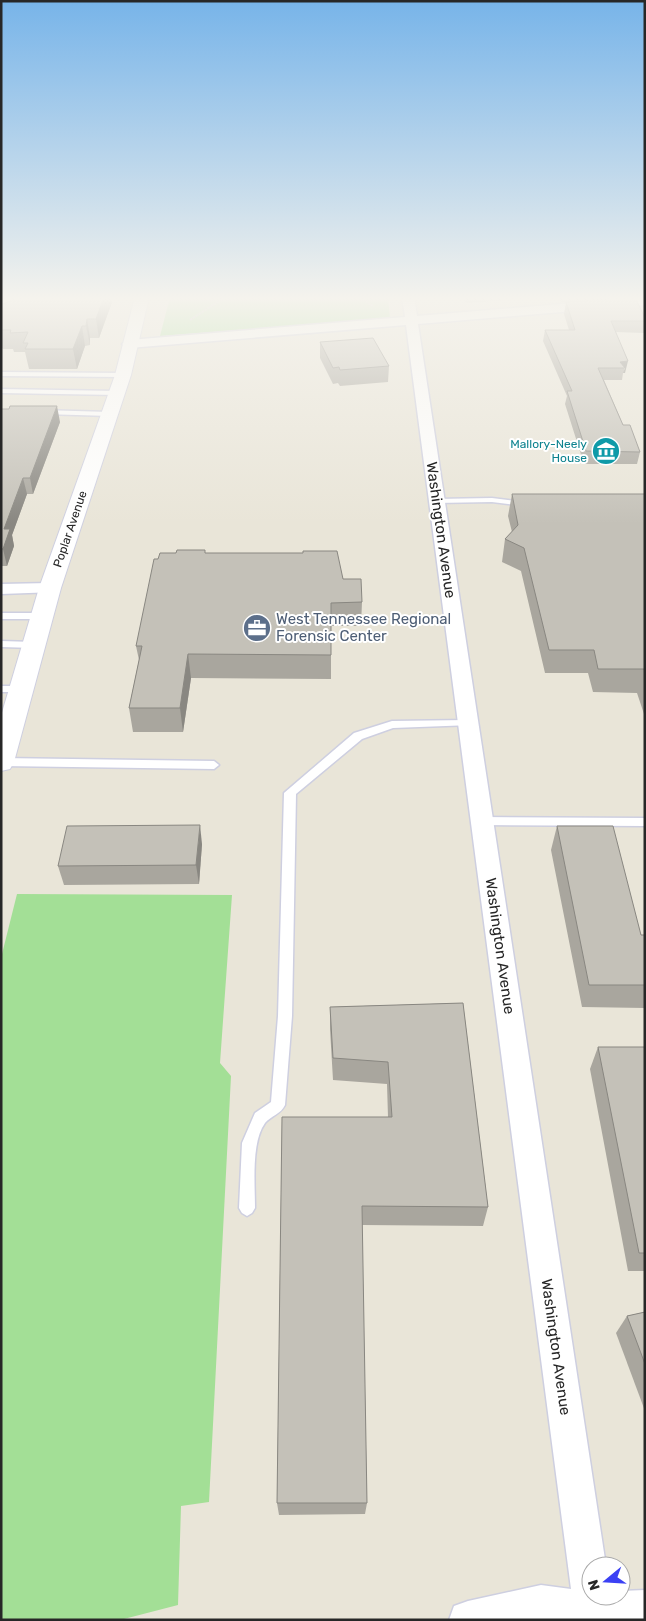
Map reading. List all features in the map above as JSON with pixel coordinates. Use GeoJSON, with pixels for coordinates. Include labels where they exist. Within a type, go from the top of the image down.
{"type":"FeatureCollection","features":[{"type":"Feature","properties":{"kind":"main road","name":"Poplar Avenue"},"geometry":{"type":"LineString","coordinates":[[1,762],[11,689],[34,645],[50,588],[123,373]]}},
{"type":"Feature","properties":{"kind":"street","name":"Washington Avenue"},"geometry":{"type":"LineString","coordinates":[[418,373],[585,1556]]}},
{"type":"Feature","properties":{"kind":"street"},"geometry":{"type":"LineString","coordinates":[[1,589],[50,588]]}},
{"type":"Feature","properties":{"kind":"street"},"geometry":{"type":"LineString","coordinates":[[468,1620],[541,1604],[581,1606]]}},
{"type":"Feature","properties":{"kind":"street"},"geometry":{"type":"LineString","coordinates":[[592,1606],[645,1609]]}},
{"type":"Feature","properties":{"kind":"lane"},"geometry":{"type":"LineString","coordinates":[[1,374],[120,384]]}},
{"type":"Feature","properties":{"kind":"lane"},"geometry":{"type":"LineString","coordinates":[[1,391],[120,384]]}},
{"type":"Feature","properties":{"kind":"lane"},"geometry":{"type":"LineString","coordinates":[[31,412],[110,414]]}},
{"type":"Feature","properties":{"kind":"lane"},"geometry":{"type":"LineString","coordinates":[[436,501],[492,500],[529,505]]}},
{"type":"Feature","properties":{"kind":"lane"},"geometry":{"type":"LineString","coordinates":[[1,616],[42,616]]}},
{"type":"Feature","properties":{"kind":"lane"},"geometry":{"type":"LineString","coordinates":[[1,644],[34,645]]}},
{"type":"Feature","properties":{"kind":"lane"},"geometry":{"type":"LineString","coordinates":[[247,1208],[249,1143],[260,1118],[278,1105],[285,1016],[290,793],[358,736],[392,725],[468,724]]}},
{"type":"Feature","properties":{"kind":"lane"},"geometry":{"type":"LineString","coordinates":[[1,762],[214,765]]}},
{"type":"Feature","properties":{"kind":"lane"},"geometry":{"type":"LineString","coordinates":[[482,821],[645,822]]}},
{"type":"Feature","properties":{"kind":"green space"},"geometry":{"type":"Polygon","coordinates":[[[17,894],[232,895],[220,1063],[231,1076],[209,1502],[181,1506],[178,1605],[120,1620],[1,1620],[1,958],[17,894]]]}},
{"type":"Feature","properties":{"kind":"building"},"geometry":{"type":"Polygon","coordinates":[[[564,373],[600,373],[623,425],[630,425],[640,452],[586,451],[567,391],[572,391],[564,373]]]}},
{"type":"Feature","properties":{"kind":"building"},"geometry":{"type":"Polygon","coordinates":[[[10,406],[57,406],[30,478],[23,478],[4,529],[10,529],[3,549],[1,549],[1,409],[9,409],[10,406]]]}},
{"type":"Feature","properties":{"kind":"building"},"geometry":{"type":"Polygon","coordinates":[[[512,494],[645,494],[645,672],[644,669],[598,669],[594,650],[549,650],[524,548],[505,539],[518,525],[512,494]]]}},
{"type":"Feature","properties":{"kind":"building"},"geometry":{"type":"Polygon","coordinates":[[[177,550],[205,550],[205,553],[337,551],[343,579],[361,579],[362,602],[331,603],[331,655],[188,654],[180,708],[129,708],[142,646],[136,646],[154,559],[158,559],[160,553],[176,553],[177,550]]]}},
{"type":"Feature","properties":{"kind":"building"},"geometry":{"type":"Polygon","coordinates":[[[200,825],[196,865],[58,866],[67,826],[200,825]]]}},
{"type":"Feature","properties":{"kind":"building"},"geometry":{"type":"Polygon","coordinates":[[[557,826],[613,826],[641,935],[645,935],[645,985],[589,985],[557,826]]]}},
{"type":"Feature","properties":{"kind":"building"},"geometry":{"type":"Polygon","coordinates":[[[463,1003],[488,1207],[362,1206],[367,1503],[277,1503],[282,1117],[392,1117],[388,1062],[333,1058],[330,1007],[463,1003]]]}},
{"type":"Feature","properties":{"kind":"building"},"geometry":{"type":"Polygon","coordinates":[[[598,1047],[645,1047],[645,1253],[639,1253],[598,1047]]]}},
{"type":"Feature","properties":{"kind":"building"},"geometry":{"type":"Polygon","coordinates":[[[645,1312],[645,1364],[627,1316],[645,1312]]]}},
{"type":"Feature","properties":{"kind":"place","name":"Mallory-Neely House"},"geometry":{"type":"Point","coordinates":[606,451]}},
{"type":"Feature","properties":{"kind":"place","name":"West Tennessee Regional Forensic Center"},"geometry":{"type":"Point","coordinates":[257,628]}}]}
